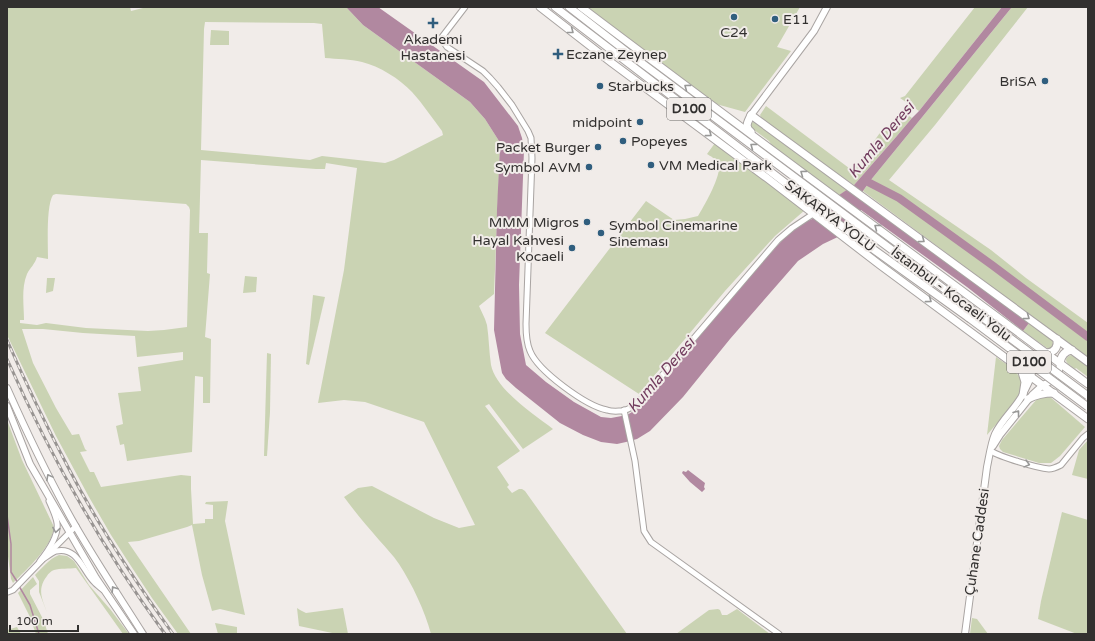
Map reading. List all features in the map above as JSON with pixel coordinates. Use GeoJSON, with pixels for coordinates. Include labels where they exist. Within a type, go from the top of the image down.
{"type":"FeatureCollection","features":[{"type":"Feature","properties":{"kind":"highway"},"geometry":{"type":"LineString","coordinates":[[540,7],[612,63],[818,214]]}},
{"type":"Feature","properties":{"kind":"highway","name":"SAKARYA YOLU"},"geometry":{"type":"LineString","coordinates":[[555,7],[818,214],[844,232],[852,234],[1088,406]]}},
{"type":"Feature","properties":{"kind":"highway","name":"İstanbul - Kocaeli Yolu"},"geometry":{"type":"LineString","coordinates":[[568,7],[852,221],[1088,396]]}},
{"type":"Feature","properties":{"kind":"highway"},"geometry":{"type":"LineString","coordinates":[[581,7],[729,119],[1088,384]]}},
{"type":"Feature","properties":{"kind":"highway"},"geometry":{"type":"LineString","coordinates":[[729,119],[738,121],[751,115]]}},
{"type":"Feature","properties":{"kind":"highway"},"geometry":{"type":"LineString","coordinates":[[751,115],[746,125],[747,128],[770,148]]}},
{"type":"Feature","properties":{"kind":"highway"},"geometry":{"type":"LineString","coordinates":[[751,115],[1088,362]]}},
{"type":"Feature","properties":{"kind":"highway"},"geometry":{"type":"LineString","coordinates":[[865,230],[923,262]]}},
{"type":"Feature","properties":{"kind":"highway"},"geometry":{"type":"LineString","coordinates":[[844,232],[910,286],[1088,419]]}},
{"type":"Feature","properties":{"kind":"highway"},"geometry":{"type":"LineString","coordinates":[[852,234],[910,286]]}},
{"type":"Feature","properties":{"kind":"highway"},"geometry":{"type":"LineString","coordinates":[[1047,353],[1053,352],[1058,344],[1057,339]]}},
{"type":"Feature","properties":{"kind":"highway"},"geometry":{"type":"LineString","coordinates":[[1012,362],[1022,360],[1027,356],[1030,350],[1030,341]]}},
{"type":"Feature","properties":{"kind":"highway"},"geometry":{"type":"LineString","coordinates":[[1060,363],[1062,355],[1065,352],[1072,350]]}},
{"type":"Feature","properties":{"kind":"highway"},"geometry":{"type":"LineString","coordinates":[[1021,369],[1025,382],[1026,397],[1054,393]]}},
{"type":"Feature","properties":{"kind":"highway"},"geometry":{"type":"LineString","coordinates":[[1063,400],[1062,389],[1065,384],[1068,380],[1078,377]]}},
{"type":"Feature","properties":{"kind":"main road"},"geometry":{"type":"LineString","coordinates":[[751,115],[814,31],[827,7]]}},
{"type":"Feature","properties":{"kind":"main road"},"geometry":{"type":"LineString","coordinates":[[1026,397],[1034,360],[1047,353]]}},
{"type":"Feature","properties":{"kind":"main road"},"geometry":{"type":"LineString","coordinates":[[1026,397],[1057,376],[1060,363]]}},
{"type":"Feature","properties":{"kind":"main road"},"geometry":{"type":"LineString","coordinates":[[7,388],[26,432],[76,526],[143,634]]}},
{"type":"Feature","properties":{"kind":"main road","name":"Çuhane Caddesi"},"geometry":{"type":"LineString","coordinates":[[965,634],[981,512],[991,451],[1026,397]]}},
{"type":"Feature","properties":{"kind":"main road"},"geometry":{"type":"LineString","coordinates":[[7,406],[30,464],[46,493],[96,578],[134,634]]}},
{"type":"Feature","properties":{"kind":"street"},"geometry":{"type":"LineString","coordinates":[[465,7],[442,37],[442,40],[448,47],[490,78],[512,105],[531,138],[532,157],[526,324],[527,343],[535,360],[578,396],[606,410],[624,412],[632,407],[647,393],[778,240],[792,228],[818,214]]}},
{"type":"Feature","properties":{"kind":"street"},"geometry":{"type":"LineString","coordinates":[[624,412],[635,461],[644,531],[647,537],[658,547],[779,634]]}},
{"type":"Feature","properties":{"kind":"street"},"geometry":{"type":"LineString","coordinates":[[991,451],[1012,460],[1041,467],[1053,468],[1061,465],[1088,434]]}},
{"type":"Feature","properties":{"kind":"street"},"geometry":{"type":"LineString","coordinates":[[40,561],[52,543],[57,526],[57,522],[46,493]]}},
{"type":"Feature","properties":{"kind":"street"},"geometry":{"type":"LineString","coordinates":[[10,591],[76,526]]}},
{"type":"Feature","properties":{"kind":"street"},"geometry":{"type":"LineString","coordinates":[[40,561],[56,551],[72,553],[77,557],[94,582],[105,591]]}},
{"type":"Feature","properties":{"kind":"green space"},"geometry":{"type":"Polygon","coordinates":[[[7,7],[130,7],[131,11],[147,7],[346,7],[363,25],[470,102],[485,119],[499,141],[494,294],[479,306],[487,325],[491,365],[494,374],[500,383],[517,401],[553,429],[523,449],[489,404],[485,406],[520,451],[497,467],[509,485],[507,487],[512,493],[519,489],[525,491],[627,634],[431,634],[418,598],[399,564],[344,497],[358,488],[372,486],[434,518],[459,528],[475,525],[424,422],[365,402],[344,400],[318,403],[344,270],[357,168],[326,163],[325,169],[316,169],[201,160],[199,233],[208,233],[207,273],[210,274],[205,337],[211,339],[210,403],[203,403],[203,377],[195,376],[192,452],[127,461],[124,444],[120,445],[116,426],[123,424],[118,393],[141,391],[138,367],[183,360],[183,352],[137,357],[135,336],[43,329],[22,329],[33,363],[56,408],[72,435],[79,434],[87,451],[80,452],[90,472],[94,472],[101,487],[181,475],[191,476],[193,524],[205,523],[205,519],[213,519],[213,505],[205,504],[206,502],[228,501],[225,521],[245,615],[220,609],[212,611],[202,575],[192,525],[139,541],[128,542],[191,634],[178,634],[129,563],[89,497],[56,436],[7,335],[7,7]],[[205,22],[201,150],[310,160],[322,156],[385,163],[394,160],[443,135],[442,131],[424,106],[407,87],[395,78],[382,70],[362,62],[325,58],[322,24],[205,22]],[[56,194],[53,195],[49,208],[48,259],[37,257],[27,274],[23,291],[24,320],[20,320],[20,323],[37,325],[46,323],[86,328],[148,331],[187,327],[189,207],[186,204],[56,194]]]}},
{"type":"Feature","properties":{"kind":"green space"},"geometry":{"type":"Polygon","coordinates":[[[586,7],[800,7],[777,47],[791,51],[745,112],[716,104],[586,7]]]}},
{"type":"Feature","properties":{"kind":"green space"},"geometry":{"type":"Polygon","coordinates":[[[975,7],[1002,7],[919,111],[900,98],[905,96],[975,7]]]}},
{"type":"Feature","properties":{"kind":"green space"},"geometry":{"type":"Polygon","coordinates":[[[1012,7],[1028,7],[935,125],[889,180],[991,250],[1026,278],[1088,323],[1088,358],[863,191],[1012,7]]]}},
{"type":"Feature","properties":{"kind":"green space"},"geometry":{"type":"Polygon","coordinates":[[[211,30],[229,31],[229,45],[210,45],[211,30]]]}},
{"type":"Feature","properties":{"kind":"green space"},"geometry":{"type":"Polygon","coordinates":[[[766,106],[853,171],[884,127],[890,131],[904,112],[912,118],[854,185],[762,119],[760,115],[766,106]]]}},
{"type":"Feature","properties":{"kind":"green space"},"geometry":{"type":"Polygon","coordinates":[[[753,122],[758,124],[849,189],[839,195],[773,147],[769,141],[750,127],[751,123],[753,122]]]}},
{"type":"Feature","properties":{"kind":"green space"},"geometry":{"type":"Polygon","coordinates":[[[715,143],[805,210],[775,236],[725,291],[639,394],[545,333],[646,201],[674,220],[698,216],[716,181],[718,173],[718,162],[707,154],[715,143]]]}},
{"type":"Feature","properties":{"kind":"green space"},"geometry":{"type":"Polygon","coordinates":[[[245,276],[257,277],[256,292],[243,293],[245,276]]]}},
{"type":"Feature","properties":{"kind":"green space"},"geometry":{"type":"Polygon","coordinates":[[[47,278],[55,278],[53,291],[46,293],[47,278]]]}},
{"type":"Feature","properties":{"kind":"green space"},"geometry":{"type":"Polygon","coordinates":[[[313,295],[325,297],[309,365],[306,364],[313,295]]]}},
{"type":"Feature","properties":{"kind":"green space"},"geometry":{"type":"Polygon","coordinates":[[[1029,323],[1051,339],[1053,342],[1052,347],[1047,348],[1023,331],[1029,323]]]}},
{"type":"Feature","properties":{"kind":"green space"},"geometry":{"type":"Polygon","coordinates":[[[267,353],[271,354],[270,412],[267,456],[264,456],[267,353]]]}},
{"type":"Feature","properties":{"kind":"green space"},"geometry":{"type":"Polygon","coordinates":[[[1071,355],[1088,366],[1088,377],[1066,361],[1066,359],[1071,355]]]}},
{"type":"Feature","properties":{"kind":"green space"},"geometry":{"type":"Polygon","coordinates":[[[996,357],[1016,372],[1020,378],[1022,386],[1015,401],[987,435],[996,357]]]}},
{"type":"Feature","properties":{"kind":"green space"},"geometry":{"type":"Polygon","coordinates":[[[1049,396],[1085,427],[1060,456],[1051,463],[1039,463],[1003,452],[999,446],[1002,440],[1037,399],[1040,397],[1049,396]]]}},
{"type":"Feature","properties":{"kind":"green space"},"geometry":{"type":"Polygon","coordinates":[[[7,420],[22,460],[54,527],[49,542],[44,550],[13,583],[11,579],[7,549],[7,420]]]}},
{"type":"Feature","properties":{"kind":"green space"},"geometry":{"type":"Polygon","coordinates":[[[1088,440],[1088,479],[1072,475],[1079,450],[1088,440]]]}},
{"type":"Feature","properties":{"kind":"green space"},"geometry":{"type":"Polygon","coordinates":[[[1062,512],[1088,520],[1088,634],[1077,634],[1038,619],[1062,512]]]}},
{"type":"Feature","properties":{"kind":"green space"},"geometry":{"type":"Polygon","coordinates":[[[59,555],[67,556],[74,561],[89,585],[129,634],[123,634],[76,568],[54,570],[49,573],[44,581],[41,591],[48,615],[39,592],[39,581],[35,575],[49,561],[59,555]]]}},
{"type":"Feature","properties":{"kind":"green space"},"geometry":{"type":"Polygon","coordinates":[[[33,577],[37,584],[30,590],[30,594],[44,621],[48,634],[36,634],[29,615],[18,593],[33,577]]]}},
{"type":"Feature","properties":{"kind":"green space"},"geometry":{"type":"Polygon","coordinates":[[[297,608],[306,613],[343,608],[348,634],[337,634],[299,626],[297,608]]]}},
{"type":"Feature","properties":{"kind":"green space"},"geometry":{"type":"Polygon","coordinates":[[[718,609],[722,615],[727,615],[737,609],[770,634],[676,634],[709,610],[718,609]]]}},
{"type":"Feature","properties":{"kind":"green space"},"geometry":{"type":"Polygon","coordinates":[[[972,618],[977,619],[988,634],[970,634],[972,618]]]}},
{"type":"Feature","properties":{"kind":"green space"},"geometry":{"type":"Polygon","coordinates":[[[215,623],[237,627],[237,634],[218,634],[215,623]]]}},
{"type":"Feature","properties":{"kind":"green space"},"geometry":{"type":"Polygon","coordinates":[[[17,627],[21,634],[7,634],[7,630],[17,627]]]}},
{"type":"Feature","properties":{"kind":"shaded area"},"geometry":{"type":"Polygon","coordinates":[[[346,7],[378,7],[484,82],[518,126],[524,150],[519,285],[520,334],[526,365],[546,382],[574,402],[601,417],[611,418],[627,415],[642,403],[716,314],[786,236],[805,222],[817,217],[839,195],[854,185],[919,111],[1002,7],[1012,7],[870,181],[858,198],[1029,323],[1023,331],[967,287],[861,210],[845,228],[842,235],[823,244],[798,261],[730,339],[683,397],[650,431],[637,439],[617,444],[601,442],[583,435],[560,423],[516,388],[502,373],[494,330],[499,141],[485,119],[470,102],[363,25],[346,7]]]}},
{"type":"Feature","properties":{"kind":"shaded area"},"geometry":{"type":"Polygon","coordinates":[[[688,470],[705,483],[705,489],[702,492],[682,473],[683,471],[686,472],[688,470]]]}},
{"type":"Feature","properties":{"kind":"waterway","name":"Kumla Deresi"},"geometry":{"type":"LineString","coordinates":[[866,181],[899,198],[1088,337]]}},
{"type":"Feature","properties":{"kind":"waterway"},"geometry":{"type":"LineString","coordinates":[[7,515],[11,544],[11,572],[18,583]]}},
{"type":"Feature","properties":{"kind":"waterway"},"geometry":{"type":"LineString","coordinates":[[19,586],[30,605],[39,634]]}},
{"type":"Feature","properties":{"kind":"railway"},"geometry":{"type":"LineString","coordinates":[[7,340],[45,421],[81,491],[118,553],[173,634]]}},
{"type":"Feature","properties":{"kind":"railway"},"geometry":{"type":"LineString","coordinates":[[7,359],[41,431],[78,501],[120,568],[165,634]]}},
{"type":"Feature","properties":{"kind":"place","name":"C24"},"geometry":{"type":"Point","coordinates":[734,17]}},
{"type":"Feature","properties":{"kind":"place","name":"E11"},"geometry":{"type":"Point","coordinates":[775,19]}},
{"type":"Feature","properties":{"kind":"place","name":"Akademi Hastanesi"},"geometry":{"type":"Point","coordinates":[433,23]}},
{"type":"Feature","properties":{"kind":"place","name":"Eczane Zeynep"},"geometry":{"type":"Point","coordinates":[558,54]}},
{"type":"Feature","properties":{"kind":"place","name":"BriSA"},"geometry":{"type":"Point","coordinates":[1045,81]}},
{"type":"Feature","properties":{"kind":"place","name":"Starbucks"},"geometry":{"type":"Point","coordinates":[600,86]}},
{"type":"Feature","properties":{"kind":"place","name":"midpoint"},"geometry":{"type":"Point","coordinates":[640,122]}},
{"type":"Feature","properties":{"kind":"place","name":"Popeyes"},"geometry":{"type":"Point","coordinates":[623,141]}},
{"type":"Feature","properties":{"kind":"place","name":"Packet Burger"},"geometry":{"type":"Point","coordinates":[598,147]}},
{"type":"Feature","properties":{"kind":"place","name":"VM Medical Park"},"geometry":{"type":"Point","coordinates":[651,165]}},
{"type":"Feature","properties":{"kind":"place","name":"Symbol AVM"},"geometry":{"type":"Point","coordinates":[589,167]}},
{"type":"Feature","properties":{"kind":"place","name":"MMM Migros"},"geometry":{"type":"Point","coordinates":[587,222]}},
{"type":"Feature","properties":{"kind":"place","name":"Symbol Cinemarine Sineması"},"geometry":{"type":"Point","coordinates":[601,233]}},
{"type":"Feature","properties":{"kind":"place","name":"Hayal Kahvesi Kocaeli"},"geometry":{"type":"Point","coordinates":[572,248]}}]}
